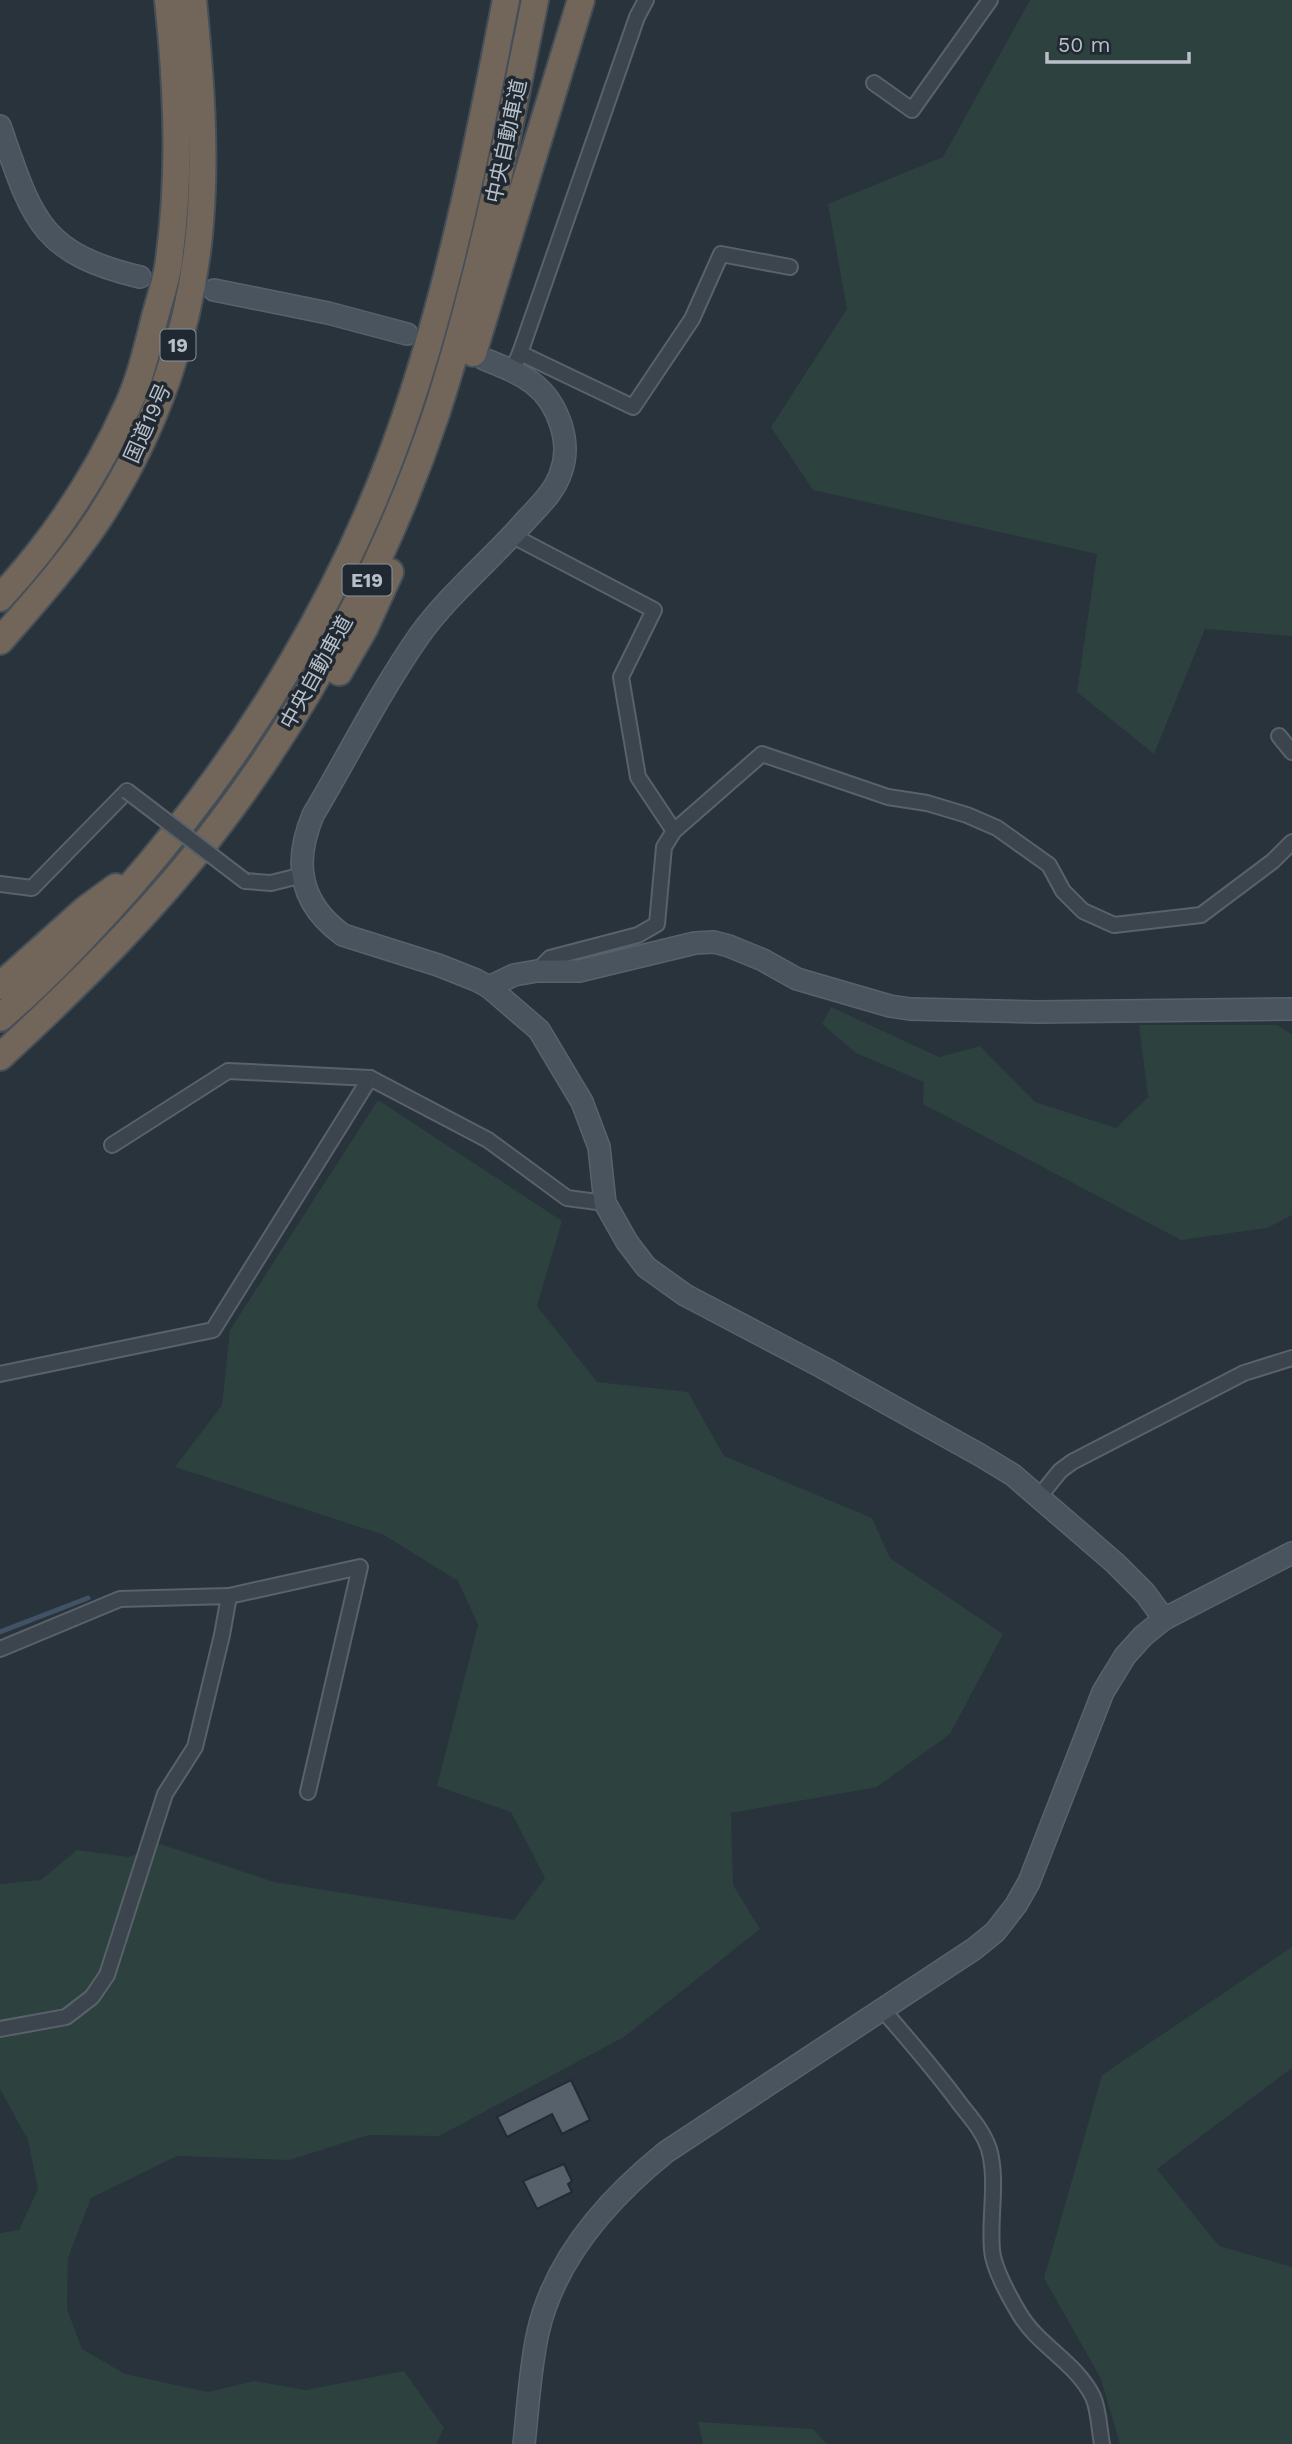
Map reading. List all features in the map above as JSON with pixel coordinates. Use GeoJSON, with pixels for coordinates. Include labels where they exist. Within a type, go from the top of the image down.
{"type":"FeatureCollection","features":[{"type":"Feature","properties":{"kind":"highway","name":"国道19号"},"geometry":{"type":"LineString","coordinates":[[0,597],[66,518],[101,460],[130,401],[150,338],[169,263],[177,180],[175,64],[168,0]]}},
{"type":"Feature","properties":{"kind":"highway","name":"国道19号"},"geometry":{"type":"LineString","coordinates":[[0,641],[52,581],[97,521],[132,460],[158,403],[177,349],[193,276],[201,222],[201,92],[193,0]]}},
{"type":"Feature","properties":{"kind":"highway","name":"中央自動車道"},"geometry":{"type":"LineString","coordinates":[[0,1018],[44,979],[96,926],[194,811],[245,739],[311,629],[366,517],[408,411],[434,325],[485,110],[506,0]]}},
{"type":"Feature","properties":{"kind":"highway","name":"中央自動車道"},"geometry":{"type":"LineString","coordinates":[[0,1057],[110,951],[174,880],[221,822],[286,727],[339,636],[388,536],[434,418],[460,335],[486,234],[535,0]]}},
{"type":"Feature","properties":{"kind":"highway"},"geometry":{"type":"LineString","coordinates":[[286,727],[330,688],[364,629],[447,435],[581,0]]}},
{"type":"Feature","properties":{"kind":"highway"},"geometry":{"type":"LineString","coordinates":[[0,986],[86,909],[152,862]]}},
{"type":"Feature","properties":{"kind":"street"},"geometry":{"type":"LineString","coordinates":[[516,362],[637,17],[646,0]]}},
{"type":"Feature","properties":{"kind":"street"},"geometry":{"type":"LineString","coordinates":[[874,83],[912,110],[990,0]]}},
{"type":"Feature","properties":{"kind":"street"},"geometry":{"type":"LineString","coordinates":[[0,127],[34,215],[54,239],[71,253],[104,268],[140,277]]}},
{"type":"Feature","properties":{"kind":"street"},"geometry":{"type":"LineString","coordinates":[[484,359],[516,362],[633,407],[692,318],[721,254],[790,267]]}},
{"type":"Feature","properties":{"kind":"street"},"geometry":{"type":"LineString","coordinates":[[214,290],[328,313],[407,334]]}},
{"type":"Feature","properties":{"kind":"street"},"geometry":{"type":"LineString","coordinates":[[516,362],[555,409],[565,442],[565,458],[555,486],[513,536],[453,595],[419,636],[313,815],[302,847],[303,875],[314,906],[333,928],[344,935],[438,965],[489,987],[539,1030],[582,1102],[599,1147],[605,1203],[627,1242],[646,1267],[685,1295],[822,1367],[1013,1475],[1115,1563],[1145,1593],[1164,1619]]}},
{"type":"Feature","properties":{"kind":"street"},"geometry":{"type":"LineString","coordinates":[[513,536],[654,610],[621,677],[638,777],[674,831]]}},
{"type":"Feature","properties":{"kind":"street"},"geometry":{"type":"LineString","coordinates":[[1279,736],[1292,752]]}},
{"type":"Feature","properties":{"kind":"street"},"geometry":{"type":"LineString","coordinates":[[537,971],[550,958],[638,936],[657,924],[664,847],[674,831],[762,754],[888,797],[928,803],[997,828],[1049,865],[1063,891],[1083,911],[1114,925],[1201,915],[1273,861],[1292,842]]}},
{"type":"Feature","properties":{"kind":"street"},"geometry":{"type":"LineString","coordinates":[[0,884],[32,888],[127,790],[245,881],[271,883],[303,875]]}},
{"type":"Feature","properties":{"kind":"street"},"geometry":{"type":"LineString","coordinates":[[489,987],[514,975],[537,971],[579,971],[695,943],[713,942],[763,960],[797,979],[890,1006],[910,1009],[1038,1012],[1292,1009]]}},
{"type":"Feature","properties":{"kind":"street"},"geometry":{"type":"LineString","coordinates":[[112,1145],[229,1071],[370,1078],[488,1140],[567,1198],[605,1203]]}},
{"type":"Feature","properties":{"kind":"street"},"geometry":{"type":"LineString","coordinates":[[0,1374],[212,1330],[370,1078]]}},
{"type":"Feature","properties":{"kind":"street"},"geometry":{"type":"LineString","coordinates":[[1039,1497],[1060,1471],[1072,1462],[1244,1373],[1292,1357]]}},
{"type":"Feature","properties":{"kind":"street"},"geometry":{"type":"LineString","coordinates":[[524,2444],[538,2329],[568,2257],[608,2205],[642,2171],[666,2152],[974,1949],[995,1932],[1016,1905],[1029,1882],[1088,1727],[1112,1673],[1143,1636],[1164,1619],[1292,1553]]}},
{"type":"Feature","properties":{"kind":"street"},"geometry":{"type":"LineString","coordinates":[[0,1649],[120,1599],[229,1596],[360,1567],[308,1792]]}},
{"type":"Feature","properties":{"kind":"street"},"geometry":{"type":"LineString","coordinates":[[0,2029],[66,2017],[92,1997],[107,1975],[165,1794],[195,1747],[229,1596]]}},
{"type":"Feature","properties":{"kind":"street"},"geometry":{"type":"LineString","coordinates":[[881,2009],[923,2055],[982,2132],[993,2167],[992,2252],[1024,2320],[1082,2379],[1094,2399],[1102,2444]]}},
{"type":"Feature","properties":{"kind":"green space"},"geometry":{"type":"Polygon","coordinates":[[[1030,0],[1292,0],[1292,636],[1205,629],[1154,754],[1077,692],[1097,554],[813,490],[771,427],[847,309],[828,204],[943,157],[1030,0]]]}},
{"type":"Feature","properties":{"kind":"green space"},"geometry":{"type":"Polygon","coordinates":[[[831,1007],[939,1057],[980,1046],[1035,1102],[1116,1128],[1148,1097],[1139,1025],[1277,1025],[1292,1034],[1292,1215],[1267,1228],[1181,1240],[923,1104],[924,1082],[856,1053],[822,1024],[831,1007]]]}},
{"type":"Feature","properties":{"kind":"green space"},"geometry":{"type":"Polygon","coordinates":[[[378,1100],[562,1221],[537,1306],[597,1382],[688,1392],[724,1456],[872,1518],[890,1558],[1003,1634],[950,1734],[877,1787],[731,1813],[733,1885],[760,1929],[624,2037],[439,2136],[369,2135],[289,2160],[177,2156],[91,2198],[68,2258],[67,2309],[82,2349],[125,2374],[208,2392],[254,2381],[306,2390],[404,2371],[444,2428],[436,2444],[0,2444],[0,2233],[19,2230],[38,2189],[28,2140],[0,2089],[0,1884],[41,1880],[77,1850],[129,1857],[160,1844],[274,1882],[514,1920],[545,1878],[511,1812],[437,1786],[478,1625],[458,1581],[384,1535],[175,1467],[222,1405],[230,1330],[378,1100]]]}},
{"type":"Feature","properties":{"kind":"green space"},"geometry":{"type":"Polygon","coordinates":[[[1292,1947],[1292,2068],[1157,2169],[1219,2246],[1292,2267],[1292,2444],[1120,2444],[1101,2379],[1044,2278],[1102,2075],[1292,1947]]]}},
{"type":"Feature","properties":{"kind":"green space"},"geometry":{"type":"Polygon","coordinates":[[[698,2422],[813,2429],[827,2444],[703,2444],[698,2422]]]}},
{"type":"Feature","properties":{"kind":"building"},"geometry":{"type":"Polygon","coordinates":[[[571,2080],[590,2120],[562,2134],[552,2114],[507,2137],[497,2117],[571,2080]]]}},
{"type":"Feature","properties":{"kind":"building"},"geometry":{"type":"Polygon","coordinates":[[[564,2164],[572,2181],[568,2184],[572,2192],[537,2209],[523,2181],[564,2164]]]}},
{"type":"Feature","properties":{"kind":"waterway"},"geometry":{"type":"LineString","coordinates":[[0,1632],[88,1598]]}}]}
